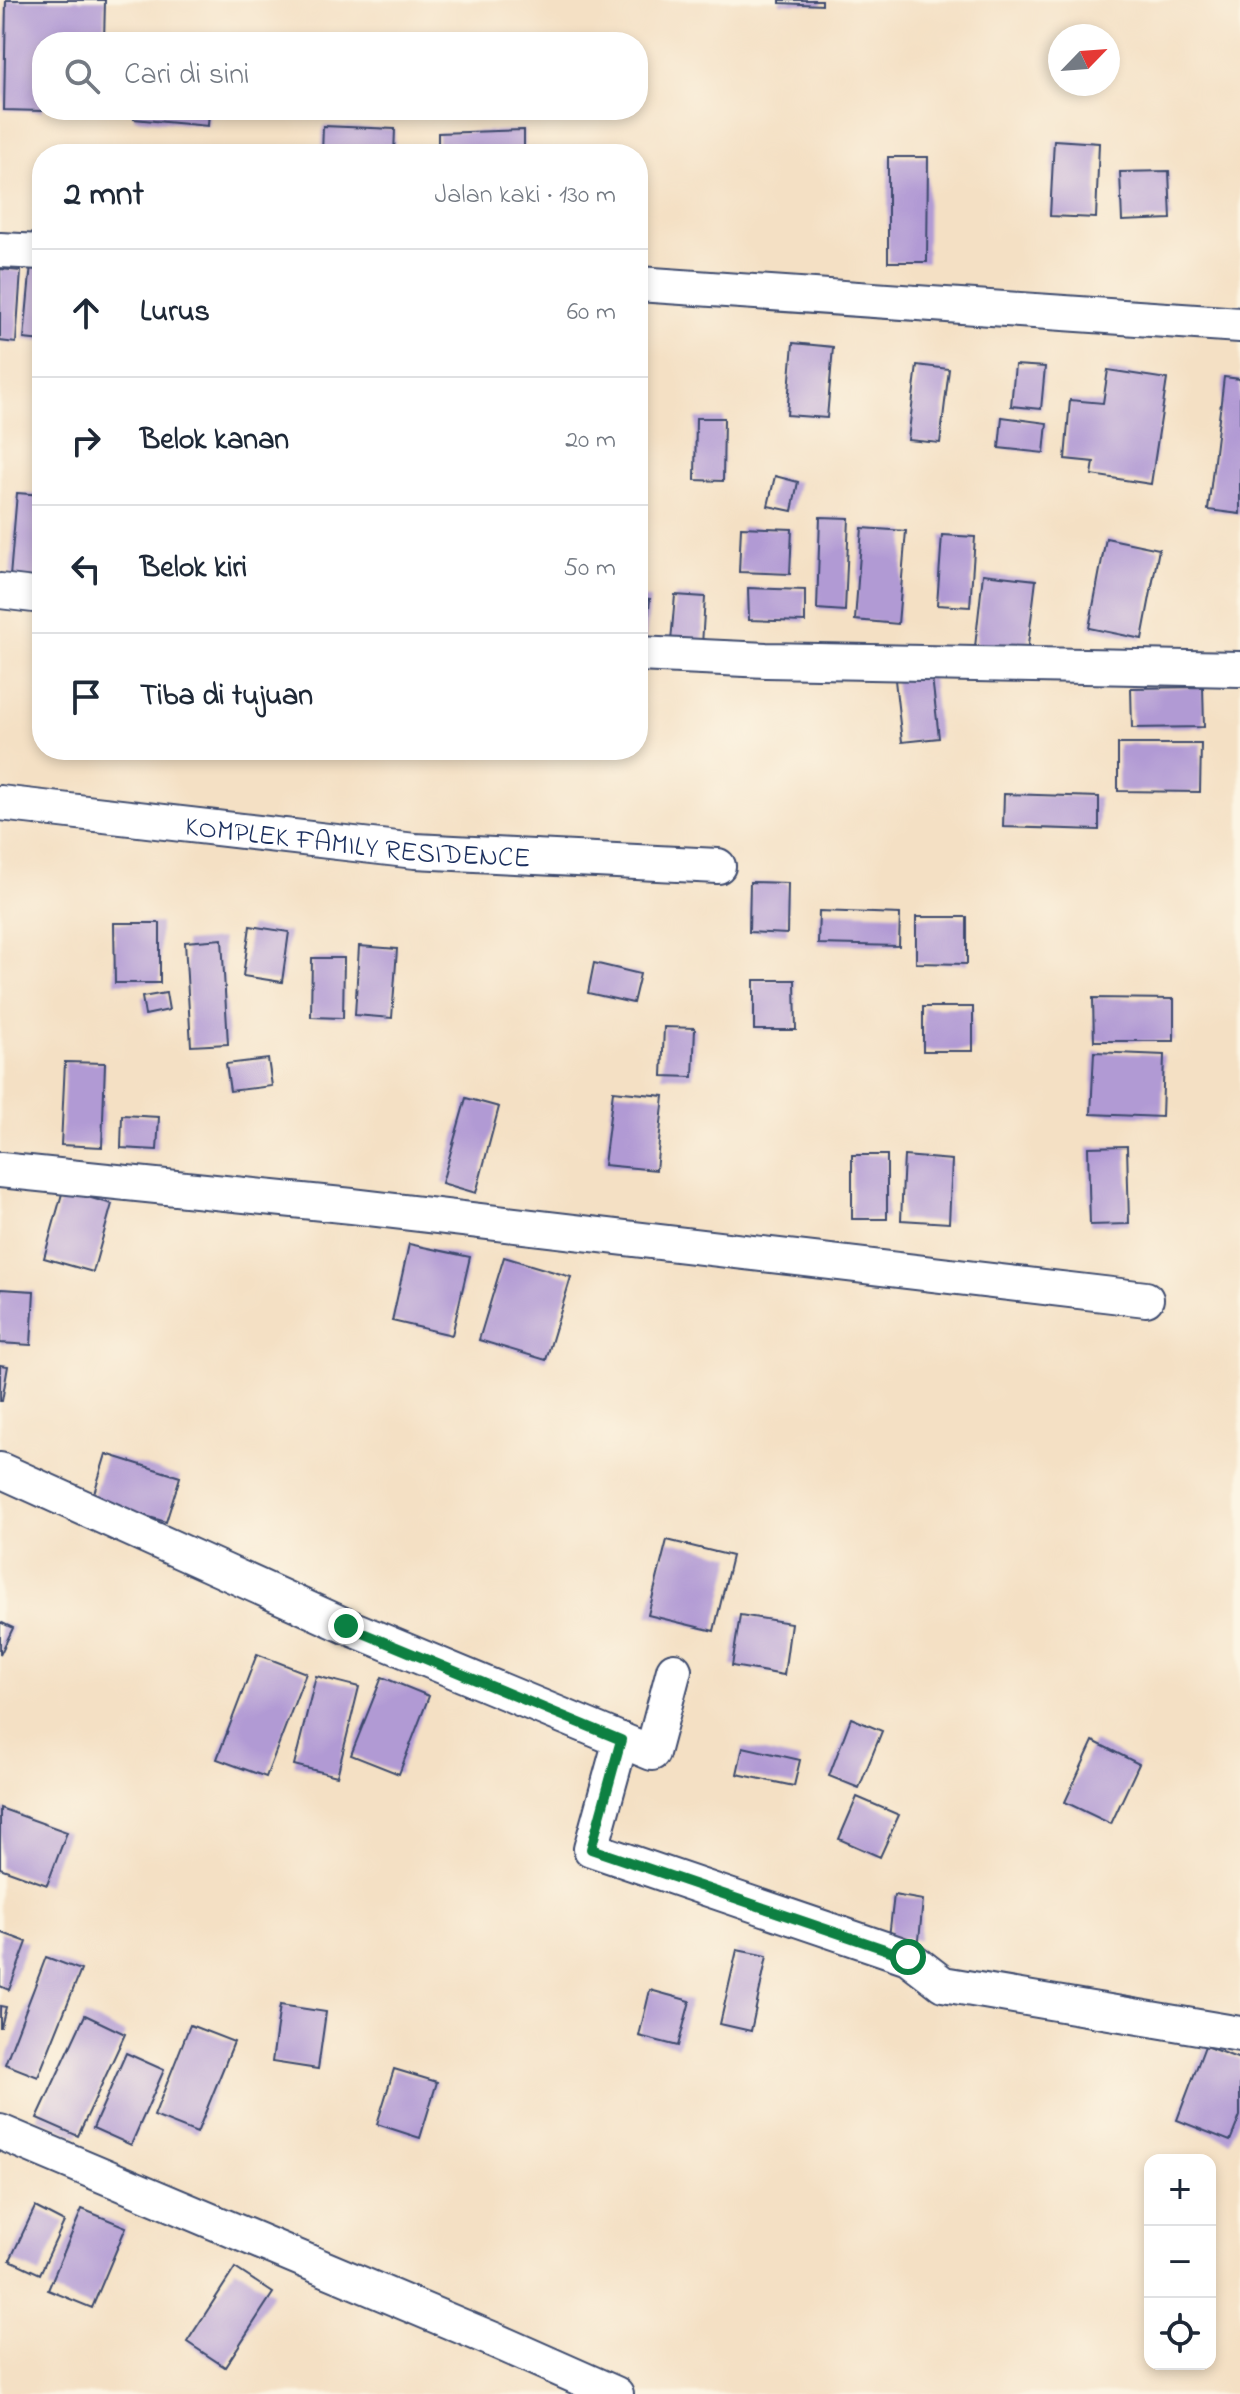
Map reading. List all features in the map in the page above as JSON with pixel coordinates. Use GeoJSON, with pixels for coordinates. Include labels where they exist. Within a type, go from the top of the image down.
{"type":"FeatureCollection","features":[{"type":"Feature","properties":{"kind":"street"},"geometry":{"type":"LineString","coordinates":[[0,250],[32,252]]}},
{"type":"Feature","properties":{"kind":"street"},"geometry":{"type":"LineString","coordinates":[[648,285],[1240,325]]}},
{"type":"Feature","properties":{"kind":"street"},"geometry":{"type":"LineString","coordinates":[[0,591],[32,595]]}},
{"type":"Feature","properties":{"kind":"street"},"geometry":{"type":"LineString","coordinates":[[648,654],[766,660],[1240,669]]}},
{"type":"Feature","properties":{"kind":"street","name":"KOMPLEK FAMILY RESIDENCE"},"geometry":{"type":"LineString","coordinates":[[0,803],[415,851],[718,866]]}},
{"type":"Feature","properties":{"kind":"street"},"geometry":{"type":"LineString","coordinates":[[0,1170],[352,1206],[1146,1299]]}},
{"type":"Feature","properties":{"kind":"street"},"geometry":{"type":"LineString","coordinates":[[0,1470],[346,1626],[652,1753],[674,1670]]}},
{"type":"Feature","properties":{"kind":"street"},"geometry":{"type":"LineString","coordinates":[[621,1740],[591,1849],[908,1957],[943,1984],[1240,2034]]}},
{"type":"Feature","properties":{"kind":"street"},"geometry":{"type":"LineString","coordinates":[[0,2132],[616,2394]]}},
{"type":"Feature","properties":{"kind":"building"},"geometry":{"type":"Polygon","coordinates":[[[6,0],[105,0],[104,32],[32,32],[32,111],[4,110],[6,0]]]}},
{"type":"Feature","properties":{"kind":"building"},"geometry":{"type":"Polygon","coordinates":[[[780,0],[822,0],[822,5],[780,3],[780,0]]]}},
{"type":"Feature","properties":{"kind":"building"},"geometry":{"type":"Polygon","coordinates":[[[145,120],[208,120],[208,126],[145,120]]]}},
{"type":"Feature","properties":{"kind":"building"},"geometry":{"type":"Polygon","coordinates":[[[323,126],[395,129],[394,144],[322,144],[323,126]]]}},
{"type":"Feature","properties":{"kind":"building"},"geometry":{"type":"Polygon","coordinates":[[[524,130],[524,144],[438,144],[438,133],[524,130]]]}},
{"type":"Feature","properties":{"kind":"building"},"geometry":{"type":"Polygon","coordinates":[[[1054,140],[1099,143],[1096,218],[1050,216],[1054,140]]]}},
{"type":"Feature","properties":{"kind":"building"},"geometry":{"type":"Polygon","coordinates":[[[888,157],[928,157],[927,262],[888,262],[888,157]]]}},
{"type":"Feature","properties":{"kind":"building"},"geometry":{"type":"Polygon","coordinates":[[[1169,171],[1171,219],[1122,221],[1120,172],[1169,171]]]}},
{"type":"Feature","properties":{"kind":"building"},"geometry":{"type":"Polygon","coordinates":[[[32,253],[32,340],[24,339],[32,253]]]}},
{"type":"Feature","properties":{"kind":"building"},"geometry":{"type":"Polygon","coordinates":[[[0,269],[21,271],[16,343],[0,341],[0,269]]]}},
{"type":"Feature","properties":{"kind":"building"},"geometry":{"type":"Polygon","coordinates":[[[793,343],[833,347],[827,418],[787,415],[793,343]]]}},
{"type":"Feature","properties":{"kind":"building"},"geometry":{"type":"Polygon","coordinates":[[[917,365],[949,369],[940,443],[908,440],[917,365]]]}},
{"type":"Feature","properties":{"kind":"building"},"geometry":{"type":"Polygon","coordinates":[[[1015,365],[1045,367],[1041,409],[1011,406],[1015,365]]]}},
{"type":"Feature","properties":{"kind":"building"},"geometry":{"type":"Polygon","coordinates":[[[1108,370],[1167,379],[1151,484],[1092,475],[1094,462],[1065,459],[1070,400],[1103,403],[1108,370]]]}},
{"type":"Feature","properties":{"kind":"building"},"geometry":{"type":"Polygon","coordinates":[[[1224,377],[1240,379],[1240,514],[1208,510],[1224,377]]]}},
{"type":"Feature","properties":{"kind":"building"},"geometry":{"type":"Polygon","coordinates":[[[1002,417],[1047,423],[1044,453],[999,448],[1002,417]]]}},
{"type":"Feature","properties":{"kind":"building"},"geometry":{"type":"Polygon","coordinates":[[[696,418],[724,418],[723,481],[695,480],[696,418]]]}},
{"type":"Feature","properties":{"kind":"building"},"geometry":{"type":"Polygon","coordinates":[[[775,476],[798,482],[792,511],[768,506],[775,476]]]}},
{"type":"Feature","properties":{"kind":"building"},"geometry":{"type":"Polygon","coordinates":[[[17,493],[32,494],[32,579],[10,577],[17,493]]]}},
{"type":"Feature","properties":{"kind":"building"},"geometry":{"type":"Polygon","coordinates":[[[820,517],[849,518],[845,611],[817,609],[820,517]]]}},
{"type":"Feature","properties":{"kind":"building"},"geometry":{"type":"Polygon","coordinates":[[[741,527],[792,529],[790,574],[739,572],[741,527]]]}},
{"type":"Feature","properties":{"kind":"building"},"geometry":{"type":"Polygon","coordinates":[[[862,528],[906,531],[898,624],[855,620],[862,528]]]}},
{"type":"Feature","properties":{"kind":"building"},"geometry":{"type":"Polygon","coordinates":[[[942,535],[975,537],[970,607],[937,605],[942,535]]]}},
{"type":"Feature","properties":{"kind":"building"},"geometry":{"type":"Polygon","coordinates":[[[1106,538],[1159,549],[1142,639],[1089,628],[1106,538]]]}},
{"type":"Feature","properties":{"kind":"building"},"geometry":{"type":"Polygon","coordinates":[[[983,574],[1036,580],[1027,653],[975,647],[983,574]]]}},
{"type":"Feature","properties":{"kind":"building"},"geometry":{"type":"Polygon","coordinates":[[[748,588],[805,590],[805,622],[749,620],[748,588]]]}},
{"type":"Feature","properties":{"kind":"building"},"geometry":{"type":"Polygon","coordinates":[[[675,595],[705,597],[702,645],[671,642],[675,595]]]}},
{"type":"Feature","properties":{"kind":"building"},"geometry":{"type":"Polygon","coordinates":[[[932,677],[939,738],[902,742],[895,680],[932,677]]]}},
{"type":"Feature","properties":{"kind":"building"},"geometry":{"type":"Polygon","coordinates":[[[1203,687],[1204,727],[1132,728],[1131,688],[1203,687]]]}},
{"type":"Feature","properties":{"kind":"building"},"geometry":{"type":"Polygon","coordinates":[[[1118,744],[1201,744],[1200,792],[1118,791],[1118,744]]]}},
{"type":"Feature","properties":{"kind":"building"},"geometry":{"type":"Polygon","coordinates":[[[1004,794],[1099,797],[1099,830],[1003,827],[1004,794]]]}},
{"type":"Feature","properties":{"kind":"building"},"geometry":{"type":"Polygon","coordinates":[[[750,882],[788,883],[787,934],[749,932],[750,882]]]}},
{"type":"Feature","properties":{"kind":"building"},"geometry":{"type":"Polygon","coordinates":[[[819,911],[900,914],[899,946],[818,944],[819,911]]]}},
{"type":"Feature","properties":{"kind":"building"},"geometry":{"type":"Polygon","coordinates":[[[916,917],[967,917],[967,964],[916,963],[916,917]]]}},
{"type":"Feature","properties":{"kind":"building"},"geometry":{"type":"Polygon","coordinates":[[[114,923],[160,923],[160,983],[115,983],[114,923]]]}},
{"type":"Feature","properties":{"kind":"building"},"geometry":{"type":"Polygon","coordinates":[[[250,926],[289,932],[282,982],[243,976],[250,926]]]}},
{"type":"Feature","properties":{"kind":"building"},"geometry":{"type":"Polygon","coordinates":[[[222,939],[228,1044],[191,1046],[185,942],[222,939]]]}},
{"type":"Feature","properties":{"kind":"building"},"geometry":{"type":"Polygon","coordinates":[[[359,946],[397,949],[392,1018],[355,1015],[359,946]]]}},
{"type":"Feature","properties":{"kind":"building"},"geometry":{"type":"Polygon","coordinates":[[[312,958],[344,958],[343,1018],[311,1017],[312,958]]]}},
{"type":"Feature","properties":{"kind":"building"},"geometry":{"type":"Polygon","coordinates":[[[594,963],[640,974],[633,1003],[588,993],[594,963]]]}},
{"type":"Feature","properties":{"kind":"building"},"geometry":{"type":"Polygon","coordinates":[[[754,980],[795,980],[796,1030],[754,1030],[754,980]]]}},
{"type":"Feature","properties":{"kind":"building"},"geometry":{"type":"Polygon","coordinates":[[[166,993],[169,1010],[145,1015],[142,997],[166,993]]]}},
{"type":"Feature","properties":{"kind":"building"},"geometry":{"type":"Polygon","coordinates":[[[1093,998],[1174,999],[1174,1041],[1094,1041],[1093,998]]]}},
{"type":"Feature","properties":{"kind":"building"},"geometry":{"type":"Polygon","coordinates":[[[923,1007],[973,1007],[973,1051],[923,1051],[923,1007]]]}},
{"type":"Feature","properties":{"kind":"building"},"geometry":{"type":"Polygon","coordinates":[[[664,1027],[695,1028],[693,1077],[662,1076],[664,1027]]]}},
{"type":"Feature","properties":{"kind":"building"},"geometry":{"type":"Polygon","coordinates":[[[1094,1052],[1164,1055],[1162,1117],[1091,1114],[1094,1052]]]}},
{"type":"Feature","properties":{"kind":"building"},"geometry":{"type":"Polygon","coordinates":[[[268,1059],[272,1086],[230,1091],[226,1064],[268,1059]]]}},
{"type":"Feature","properties":{"kind":"building"},"geometry":{"type":"Polygon","coordinates":[[[65,1062],[105,1063],[102,1147],[61,1145],[65,1062]]]}},
{"type":"Feature","properties":{"kind":"building"},"geometry":{"type":"Polygon","coordinates":[[[613,1091],[664,1096],[656,1170],[604,1165],[613,1091]]]}},
{"type":"Feature","properties":{"kind":"building"},"geometry":{"type":"Polygon","coordinates":[[[466,1098],[499,1107],[476,1193],[442,1183],[466,1098]]]}},
{"type":"Feature","properties":{"kind":"building"},"geometry":{"type":"Polygon","coordinates":[[[122,1115],[159,1117],[157,1150],[121,1148],[122,1115]]]}},
{"type":"Feature","properties":{"kind":"building"},"geometry":{"type":"Polygon","coordinates":[[[1127,1146],[1129,1224],[1090,1225],[1088,1147],[1127,1146]]]}},
{"type":"Feature","properties":{"kind":"building"},"geometry":{"type":"Polygon","coordinates":[[[852,1155],[887,1155],[887,1219],[852,1219],[852,1155]]]}},
{"type":"Feature","properties":{"kind":"building"},"geometry":{"type":"Polygon","coordinates":[[[904,1156],[952,1160],[949,1223],[901,1220],[904,1156]]]}},
{"type":"Feature","properties":{"kind":"building"},"geometry":{"type":"Polygon","coordinates":[[[63,1190],[112,1204],[93,1272],[44,1258],[63,1190]]]}},
{"type":"Feature","properties":{"kind":"building"},"geometry":{"type":"Polygon","coordinates":[[[409,1244],[470,1257],[452,1335],[392,1321],[409,1244]]]}},
{"type":"Feature","properties":{"kind":"building"},"geometry":{"type":"Polygon","coordinates":[[[504,1257],[571,1277],[546,1360],[479,1340],[504,1257]]]}},
{"type":"Feature","properties":{"kind":"building"},"geometry":{"type":"Polygon","coordinates":[[[0,1289],[34,1291],[31,1345],[0,1343],[0,1289]]]}},
{"type":"Feature","properties":{"kind":"building"},"geometry":{"type":"Polygon","coordinates":[[[0,1365],[8,1366],[2,1401],[0,1401],[0,1365]]]}},
{"type":"Feature","properties":{"kind":"building"},"geometry":{"type":"Polygon","coordinates":[[[106,1454],[180,1477],[166,1522],[92,1500],[106,1454]]]}},
{"type":"Feature","properties":{"kind":"building"},"geometry":{"type":"Polygon","coordinates":[[[667,1540],[732,1556],[714,1631],[648,1615],[667,1540]]]}},
{"type":"Feature","properties":{"kind":"building"},"geometry":{"type":"Polygon","coordinates":[[[740,1615],[791,1623],[784,1675],[732,1666],[740,1615]]]}},
{"type":"Feature","properties":{"kind":"building"},"geometry":{"type":"Polygon","coordinates":[[[0,1622],[13,1628],[0,1655],[0,1622]]]}},
{"type":"Feature","properties":{"kind":"building"},"geometry":{"type":"Polygon","coordinates":[[[257,1654],[306,1673],[266,1777],[217,1759],[257,1654]]]}},
{"type":"Feature","properties":{"kind":"building"},"geometry":{"type":"Polygon","coordinates":[[[316,1676],[359,1687],[337,1776],[294,1765],[316,1676]]]}},
{"type":"Feature","properties":{"kind":"building"},"geometry":{"type":"Polygon","coordinates":[[[382,1677],[429,1696],[399,1774],[351,1755],[382,1677]]]}},
{"type":"Feature","properties":{"kind":"building"},"geometry":{"type":"Polygon","coordinates":[[[851,1718],[882,1731],[859,1788],[829,1776],[851,1718]]]}},
{"type":"Feature","properties":{"kind":"building"},"geometry":{"type":"Polygon","coordinates":[[[1093,1741],[1139,1764],[1111,1824],[1065,1802],[1093,1741]]]}},
{"type":"Feature","properties":{"kind":"building"},"geometry":{"type":"Polygon","coordinates":[[[743,1747],[800,1760],[794,1786],[737,1774],[743,1747]]]}},
{"type":"Feature","properties":{"kind":"building"},"geometry":{"type":"Polygon","coordinates":[[[857,1797],[899,1815],[880,1857],[839,1839],[857,1797]]]}},
{"type":"Feature","properties":{"kind":"building"},"geometry":{"type":"Polygon","coordinates":[[[0,1808],[67,1832],[47,1885],[0,1868],[0,1808]]]}},
{"type":"Feature","properties":{"kind":"building"},"geometry":{"type":"Polygon","coordinates":[[[894,1895],[923,1900],[919,1940],[889,1937],[894,1895]]]}},
{"type":"Feature","properties":{"kind":"building"},"geometry":{"type":"Polygon","coordinates":[[[0,1932],[27,1942],[9,1990],[0,1986],[0,1932]]]}},
{"type":"Feature","properties":{"kind":"building"},"geometry":{"type":"Polygon","coordinates":[[[737,1950],[767,1956],[751,2031],[720,2024],[737,1950]]]}},
{"type":"Feature","properties":{"kind":"building"},"geometry":{"type":"Polygon","coordinates":[[[46,1957],[81,1970],[38,2077],[5,2064],[46,1957]]]}},
{"type":"Feature","properties":{"kind":"building"},"geometry":{"type":"Polygon","coordinates":[[[650,1990],[690,2001],[678,2046],[639,2036],[650,1990]]]}},
{"type":"Feature","properties":{"kind":"building"},"geometry":{"type":"Polygon","coordinates":[[[280,2005],[326,2012],[318,2069],[272,2062],[280,2005]]]}},
{"type":"Feature","properties":{"kind":"building"},"geometry":{"type":"Polygon","coordinates":[[[0,2006],[6,2007],[1,2027],[0,2027],[0,2006]]]}},
{"type":"Feature","properties":{"kind":"building"},"geometry":{"type":"Polygon","coordinates":[[[85,2015],[125,2034],[78,2136],[37,2118],[85,2015]]]}},
{"type":"Feature","properties":{"kind":"building"},"geometry":{"type":"Polygon","coordinates":[[[190,2025],[234,2042],[197,2133],[154,2116],[190,2025]]]}},
{"type":"Feature","properties":{"kind":"building"},"geometry":{"type":"Polygon","coordinates":[[[1205,2046],[1240,2059],[1240,2116],[1230,2141],[1177,2120],[1205,2046]]]}},
{"type":"Feature","properties":{"kind":"building"},"geometry":{"type":"Polygon","coordinates":[[[126,2053],[164,2070],[131,2145],[93,2128],[126,2053]]]}},
{"type":"Feature","properties":{"kind":"building"},"geometry":{"type":"Polygon","coordinates":[[[394,2069],[437,2082],[420,2138],[377,2124],[394,2069]]]}},
{"type":"Feature","properties":{"kind":"building"},"geometry":{"type":"Polygon","coordinates":[[[35,2207],[64,2222],[40,2274],[10,2260],[35,2207]]]}},
{"type":"Feature","properties":{"kind":"building"},"geometry":{"type":"Polygon","coordinates":[[[82,2209],[126,2227],[92,2308],[48,2290],[82,2209]]]}},
{"type":"Feature","properties":{"kind":"building"},"geometry":{"type":"Polygon","coordinates":[[[235,2268],[273,2293],[225,2367],[187,2342],[235,2268]]]}},
{"type":"Feature","properties":{"kind":"route"},"geometry":{"type":"LineString","coordinates":[[346,1626],[621,1740],[591,1849],[908,1957]]}}]}
